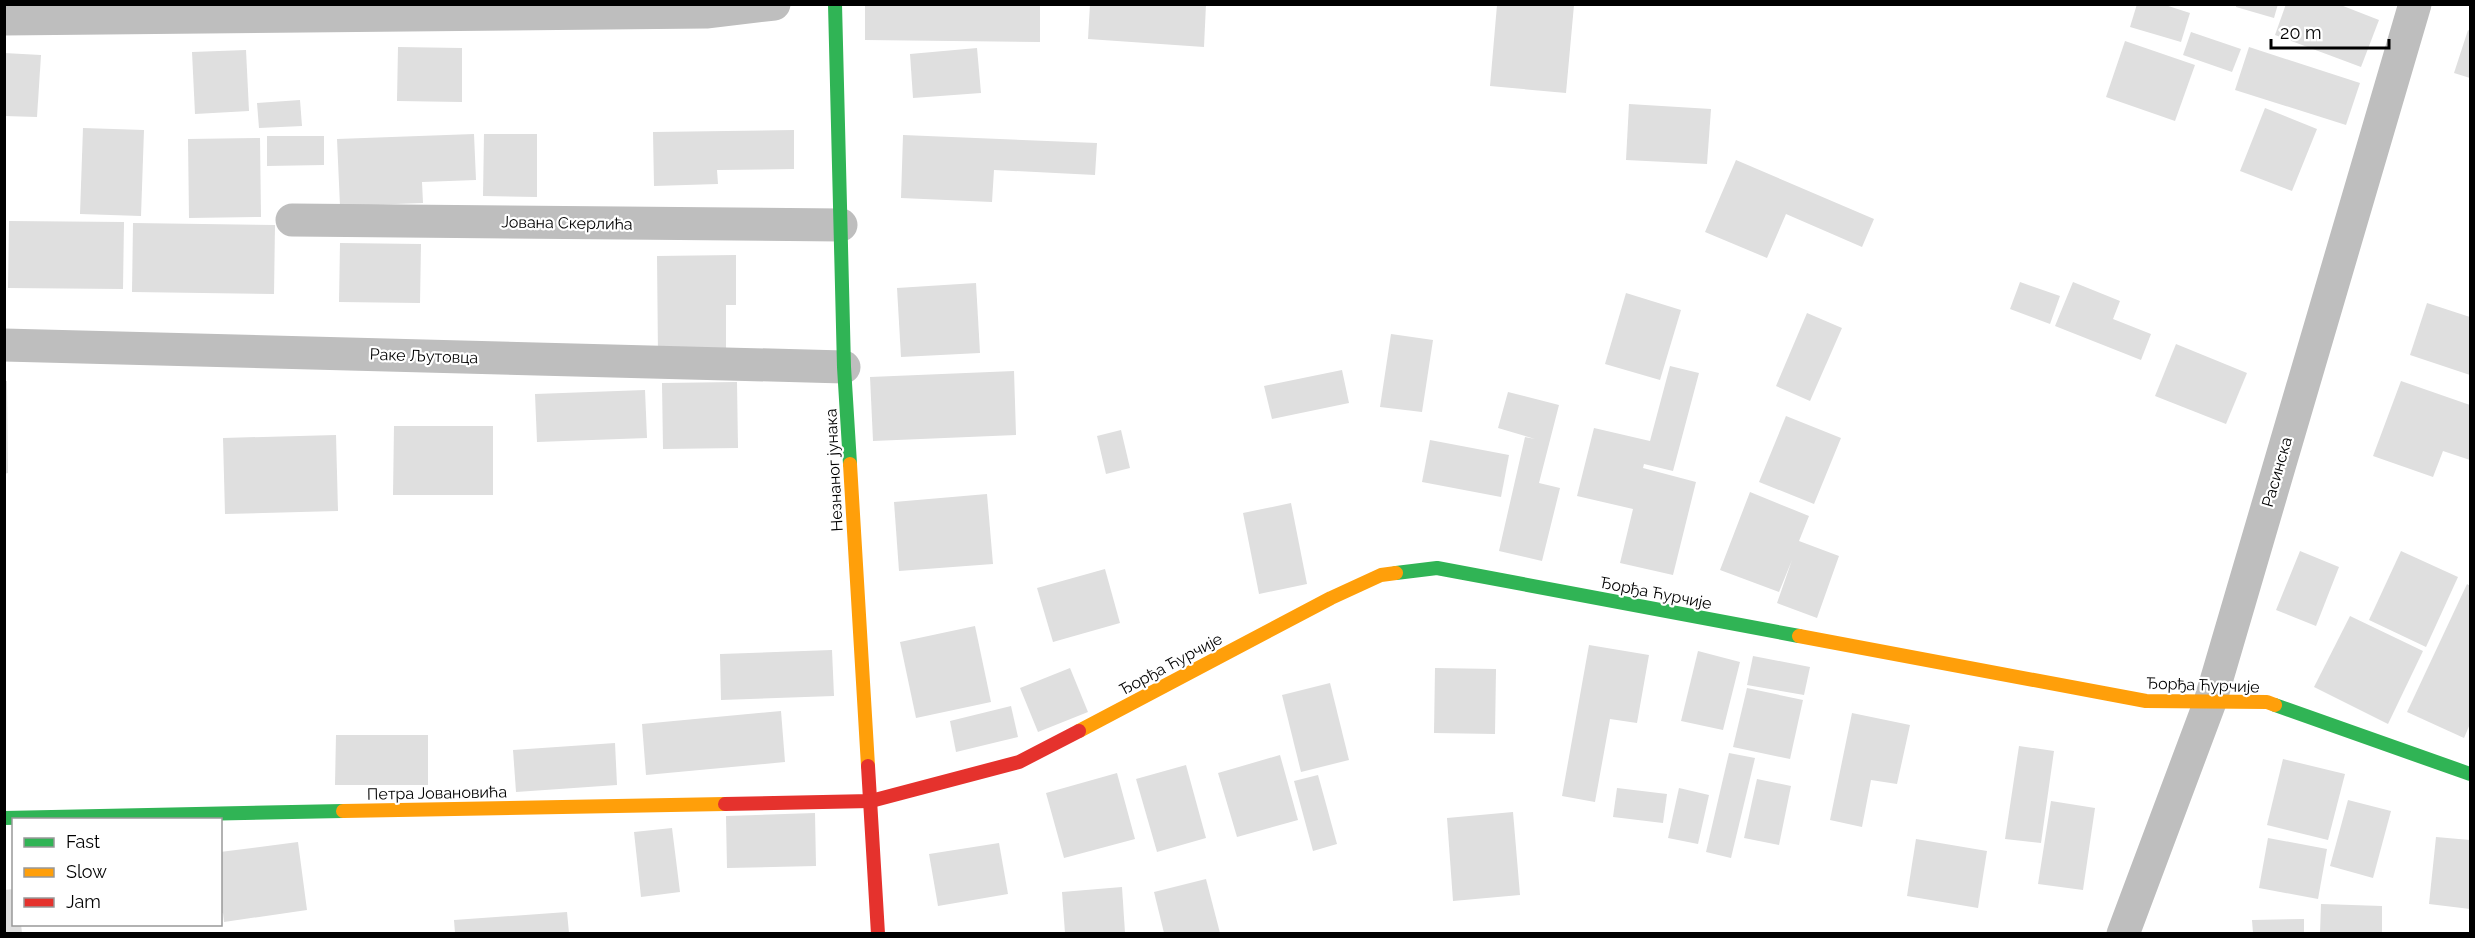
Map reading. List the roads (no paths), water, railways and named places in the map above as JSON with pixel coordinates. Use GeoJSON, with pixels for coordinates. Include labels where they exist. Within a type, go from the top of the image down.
{"type":"FeatureCollection","features":[{"type":"Feature","properties":{"kind":"street"},"geometry":{"type":"LineString","coordinates":[[4,19],[706,12],[774,4]]}},
{"type":"Feature","properties":{"kind":"street","name":"Незнаног јунака"},"geometry":{"type":"LineString","coordinates":[[835,4],[844,367],[878,933]]}},
{"type":"Feature","properties":{"kind":"street","name":"Расинска"},"geometry":{"type":"LineString","coordinates":[[2123,933],[2210,702],[2415,4]]}},
{"type":"Feature","properties":{"kind":"street","name":"Јована Скерлића"},"geometry":{"type":"LineString","coordinates":[[292,220],[841,225]]}},
{"type":"Feature","properties":{"kind":"street","name":"Раке Љутовца"},"geometry":{"type":"LineString","coordinates":[[4,345],[844,367]]}},
{"type":"Feature","properties":{"kind":"street","name":"Ђорђа Ћурчије"},"geometry":{"type":"LineString","coordinates":[[871,801],[1019,762],[1331,598],[1381,575],[1437,568],[2146,701],[2267,702],[2470,774]]}},
{"type":"Feature","properties":{"kind":"street","name":"Петра Јовановића"},"geometry":{"type":"LineString","coordinates":[[4,818],[871,801]]}}]}
